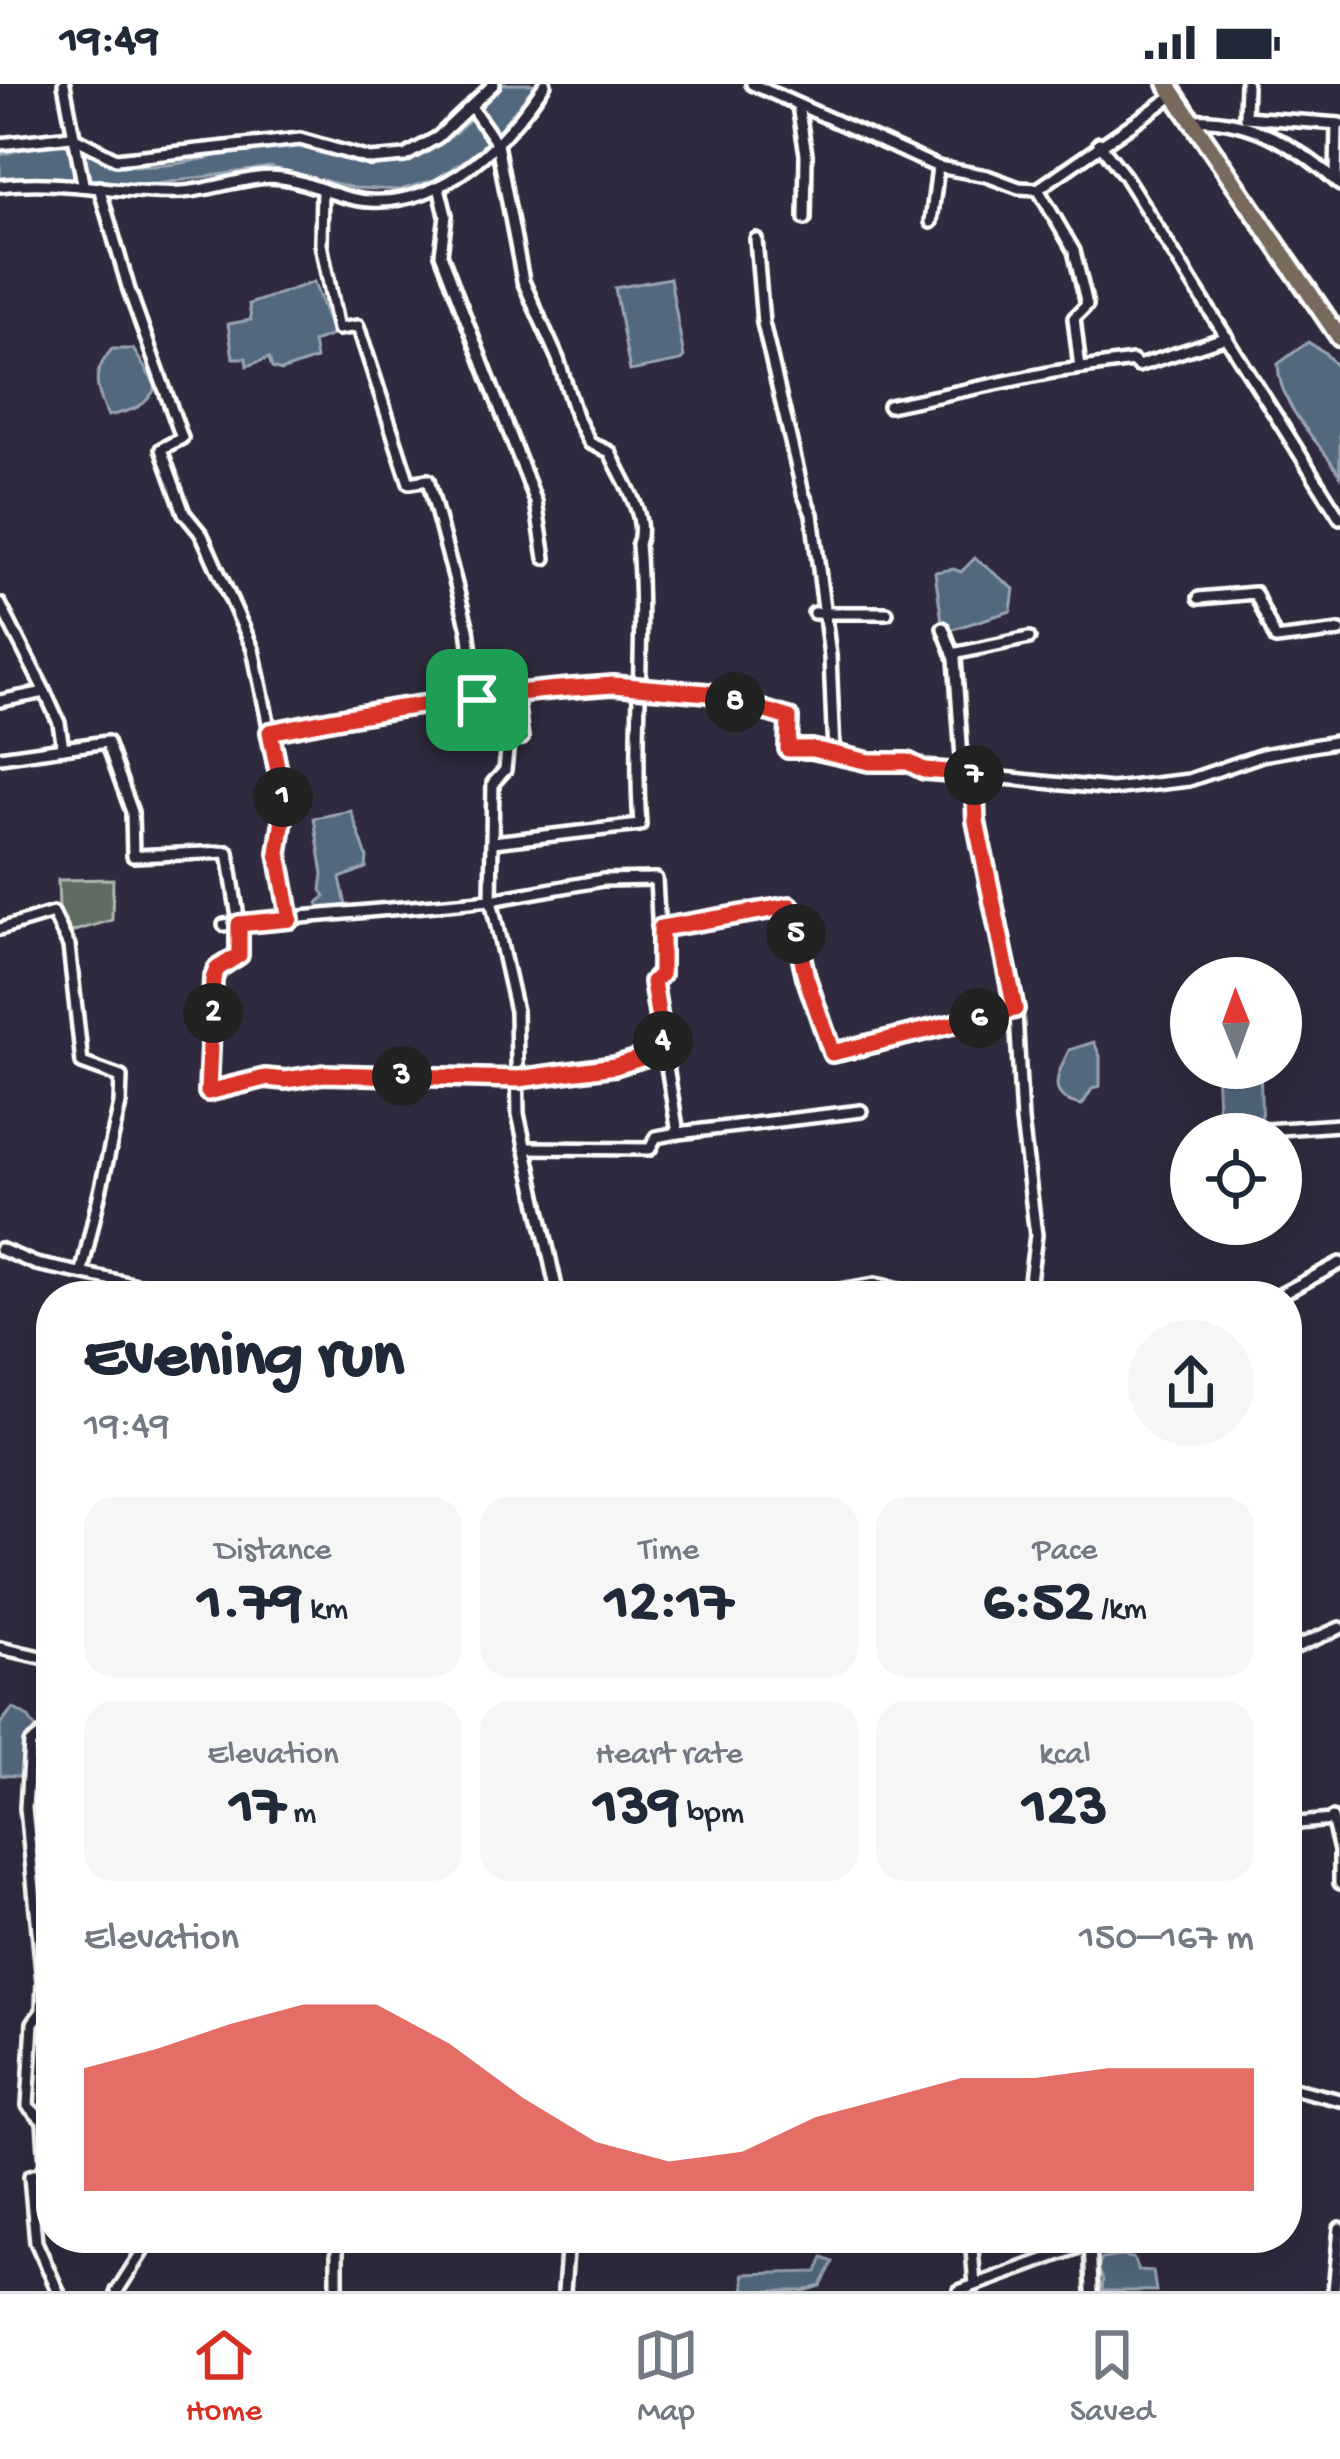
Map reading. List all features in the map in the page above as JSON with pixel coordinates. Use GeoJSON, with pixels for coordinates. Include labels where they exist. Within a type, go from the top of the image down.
{"type":"FeatureCollection","features":[{"type":"Feature","properties":{"kind":"main road"},"geometry":{"type":"LineString","coordinates":[[1170,89],[1340,338]]}},
{"type":"Feature","properties":{"kind":"street"},"geometry":{"type":"LineString","coordinates":[[64,84],[82,182]]}},
{"type":"Feature","properties":{"kind":"street"},"geometry":{"type":"LineString","coordinates":[[0,144],[73,141],[116,159],[300,139],[370,159],[405,156],[438,137],[494,84]]}},
{"type":"Feature","properties":{"kind":"street"},"geometry":{"type":"LineString","coordinates":[[0,186],[82,182],[182,192],[280,178],[367,201],[399,200],[439,187],[480,161],[544,84]]}},
{"type":"Feature","properties":{"kind":"street"},"geometry":{"type":"LineString","coordinates":[[752,84],[938,167],[1019,188],[1038,188],[1170,89]]}},
{"type":"Feature","properties":{"kind":"street"},"geometry":{"type":"LineString","coordinates":[[1246,84],[1245,117],[1339,124],[1338,181]]}},
{"type":"Feature","properties":{"kind":"street"},"geometry":{"type":"LineString","coordinates":[[797,106],[806,154],[805,219]]}},
{"type":"Feature","properties":{"kind":"street"},"geometry":{"type":"LineString","coordinates":[[472,108],[497,144],[523,281],[558,359],[582,430],[590,443],[610,452],[638,511],[641,536],[636,770],[640,825],[493,842]]}},
{"type":"Feature","properties":{"kind":"street"},"geometry":{"type":"LineString","coordinates":[[1192,120],[1212,119],[1253,129],[1294,148],[1338,181]]}},
{"type":"Feature","properties":{"kind":"street"},"geometry":{"type":"LineString","coordinates":[[1099,143],[1125,176],[1340,518]]}},
{"type":"Feature","properties":{"kind":"street"},"geometry":{"type":"LineString","coordinates":[[932,222],[938,167]]}},
{"type":"Feature","properties":{"kind":"street"},"geometry":{"type":"LineString","coordinates":[[99,187],[129,290],[182,438],[161,449],[184,513],[202,535],[254,650],[285,805],[278,853],[290,919]]}},
{"type":"Feature","properties":{"kind":"street"},"geometry":{"type":"LineString","coordinates":[[439,187],[446,215],[441,254],[536,502],[545,558]]}},
{"type":"Feature","properties":{"kind":"street"},"geometry":{"type":"LineString","coordinates":[[1038,188],[1074,251],[1087,305],[1074,318],[1079,368]]}},
{"type":"Feature","properties":{"kind":"street"},"geometry":{"type":"LineString","coordinates":[[322,189],[321,244],[338,329],[358,326],[410,482],[428,480],[468,629],[477,700]]}},
{"type":"Feature","properties":{"kind":"street"},"geometry":{"type":"LineString","coordinates":[[756,239],[763,323],[802,493],[812,514],[834,754]]}},
{"type":"Feature","properties":{"kind":"street"},"geometry":{"type":"LineString","coordinates":[[890,406],[1079,368],[1133,362],[1138,366],[1227,338]]}},
{"type":"Feature","properties":{"kind":"street"},"geometry":{"type":"LineString","coordinates":[[1199,598],[1255,593],[1276,639],[1340,631]]}},
{"type":"Feature","properties":{"kind":"street"},"geometry":{"type":"LineString","coordinates":[[0,604],[45,692],[63,748]]}},
{"type":"Feature","properties":{"kind":"street"},"geometry":{"type":"LineString","coordinates":[[819,613],[887,614]]}},
{"type":"Feature","properties":{"kind":"street"},"geometry":{"type":"LineString","coordinates":[[944,628],[953,653],[976,821],[1015,1009],[1036,1235],[1030,1281]]}},
{"type":"Feature","properties":{"kind":"street"},"geometry":{"type":"LineString","coordinates":[[953,653],[1029,638]]}},
{"type":"Feature","properties":{"kind":"street"},"geometry":{"type":"LineString","coordinates":[[270,732],[368,712],[516,692],[613,685],[707,693],[789,718],[788,749],[869,762],[908,762],[924,770],[1112,789],[1189,780],[1262,755],[1340,741]]}},
{"type":"Feature","properties":{"kind":"street"},"geometry":{"type":"LineString","coordinates":[[0,701],[45,692]]}},
{"type":"Feature","properties":{"kind":"street"},"geometry":{"type":"LineString","coordinates":[[516,692],[522,738],[508,741],[505,770],[493,783],[491,900],[516,1011],[518,1114],[555,1281]]}},
{"type":"Feature","properties":{"kind":"street"},"geometry":{"type":"LineString","coordinates":[[0,758],[107,742],[132,812],[134,856],[228,852],[239,955],[217,969],[213,979],[208,1092],[265,1078],[324,1074],[519,1079],[615,1066],[664,1051]]}},
{"type":"Feature","properties":{"kind":"street"},"geometry":{"type":"LineString","coordinates":[[224,925],[491,900],[603,880],[656,880],[661,974],[653,982],[678,1133]]}},
{"type":"Feature","properties":{"kind":"street"},"geometry":{"type":"LineString","coordinates":[[661,928],[790,906],[806,977],[832,1053],[1015,1009]]}},
{"type":"Feature","properties":{"kind":"street"},"geometry":{"type":"LineString","coordinates":[[0,929],[53,913],[69,946],[82,1063],[121,1077],[120,1104],[82,1271]]}},
{"type":"Feature","properties":{"kind":"street"},"geometry":{"type":"LineString","coordinates":[[525,1148],[650,1150],[656,1137],[861,1111]]}},
{"type":"Feature","properties":{"kind":"street"},"geometry":{"type":"LineString","coordinates":[[1302,1128],[1340,1125]]}},
{"type":"Feature","properties":{"kind":"street"},"geometry":{"type":"LineString","coordinates":[[0,1249],[36,1264],[128,1281]]}},
{"type":"Feature","properties":{"kind":"street"},"geometry":{"type":"LineString","coordinates":[[1302,1283],[1340,1262]]}},
{"type":"Feature","properties":{"kind":"street"},"geometry":{"type":"LineString","coordinates":[[1302,1644],[1340,1628]]}},
{"type":"Feature","properties":{"kind":"street"},"geometry":{"type":"LineString","coordinates":[[0,1648],[36,1654]]}},
{"type":"Feature","properties":{"kind":"street"},"geometry":{"type":"LineString","coordinates":[[36,1740],[30,1744],[26,1808],[36,1910]]}},
{"type":"Feature","properties":{"kind":"street"},"geometry":{"type":"LineString","coordinates":[[1302,1822],[1332,1819],[1340,1851],[1340,1883]]}},
{"type":"Feature","properties":{"kind":"street"},"geometry":{"type":"LineString","coordinates":[[36,2020],[28,2106],[36,2112]]}},
{"type":"Feature","properties":{"kind":"street"},"geometry":{"type":"LineString","coordinates":[[1302,2091],[1340,2100]]}},
{"type":"Feature","properties":{"kind":"street"},"geometry":{"type":"LineString","coordinates":[[36,2174],[30,2176],[36,2242]]}},
{"type":"Feature","properties":{"kind":"street"},"geometry":{"type":"LineString","coordinates":[[1334,2291],[1340,2228]]}},
{"type":"Feature","properties":{"kind":"street"},"geometry":{"type":"LineString","coordinates":[[41,2253],[58,2291]]}},
{"type":"Feature","properties":{"kind":"street"},"geometry":{"type":"LineString","coordinates":[[117,2291],[141,2253]]}},
{"type":"Feature","properties":{"kind":"street"},"geometry":{"type":"LineString","coordinates":[[337,2253],[337,2291]]}},
{"type":"Feature","properties":{"kind":"street"},"geometry":{"type":"LineString","coordinates":[[564,2291],[567,2253]]}},
{"type":"Feature","properties":{"kind":"street"},"geometry":{"type":"LineString","coordinates":[[972,2253],[975,2284]]}},
{"type":"Feature","properties":{"kind":"street"},"geometry":{"type":"LineString","coordinates":[[959,2291],[1058,2253]]}},
{"type":"Feature","properties":{"kind":"street"},"geometry":{"type":"LineString","coordinates":[[1090,2253],[1092,2291]]}},
{"type":"Feature","properties":{"kind":"green space"},"geometry":{"type":"Polygon","coordinates":[[[113,879],[112,920],[71,932],[59,909],[58,880],[113,879]]]}},
{"type":"Feature","properties":{"kind":"water"},"geometry":{"type":"Polygon","coordinates":[[[502,84],[536,84],[485,147],[434,180],[400,190],[354,188],[270,167],[137,187],[55,178],[0,179],[0,155],[56,145],[133,166],[169,165],[277,145],[387,165],[407,161],[443,142],[502,84]]]}},
{"type":"Feature","properties":{"kind":"water"},"geometry":{"type":"Polygon","coordinates":[[[670,278],[684,357],[630,371],[615,288],[670,278]]]}},
{"type":"Feature","properties":{"kind":"water"},"geometry":{"type":"Polygon","coordinates":[[[314,282],[333,335],[313,342],[316,359],[281,371],[272,368],[269,358],[247,366],[246,358],[233,358],[228,324],[251,320],[249,304],[314,282]]]}},
{"type":"Feature","properties":{"kind":"water"},"geometry":{"type":"Polygon","coordinates":[[[1308,342],[1340,370],[1340,475],[1292,409],[1280,380],[1278,364],[1308,342]]]}},
{"type":"Feature","properties":{"kind":"water"},"geometry":{"type":"Polygon","coordinates":[[[112,349],[133,349],[156,386],[143,404],[108,416],[97,381],[100,366],[112,349]]]}},
{"type":"Feature","properties":{"kind":"water"},"geometry":{"type":"Polygon","coordinates":[[[975,558],[1014,589],[1011,611],[947,631],[935,572],[961,572],[975,558]]]}},
{"type":"Feature","properties":{"kind":"water"},"geometry":{"type":"Polygon","coordinates":[[[351,811],[367,857],[366,868],[340,878],[347,910],[319,914],[318,903],[325,896],[314,818],[351,811]]]}},
{"type":"Feature","properties":{"kind":"water"},"geometry":{"type":"Polygon","coordinates":[[[1094,1042],[1100,1056],[1100,1086],[1092,1089],[1082,1105],[1070,1102],[1058,1090],[1061,1067],[1069,1050],[1094,1042]]]}},
{"type":"Feature","properties":{"kind":"water"},"geometry":{"type":"Polygon","coordinates":[[[1217,1089],[1261,1089],[1262,1113],[1218,1113],[1217,1089]]]}},
{"type":"Feature","properties":{"kind":"water"},"geometry":{"type":"Polygon","coordinates":[[[13,1708],[36,1729],[30,1777],[0,1775],[0,1724],[13,1708]]]}},
{"type":"Feature","properties":{"kind":"water"},"geometry":{"type":"Polygon","coordinates":[[[823,2258],[833,2262],[821,2286],[804,2291],[745,2291],[743,2274],[817,2272],[823,2258]]]}},
{"type":"Feature","properties":{"kind":"water"},"geometry":{"type":"Polygon","coordinates":[[[1133,2258],[1138,2270],[1153,2271],[1156,2291],[1102,2291],[1098,2268],[1102,2259],[1133,2258]]]}},
{"type":"Feature","properties":{"kind":"route"},"geometry":{"type":"LineString","coordinates":[[613,685],[707,693],[789,718],[788,749],[974,774],[976,821],[1015,1009],[832,1053],[806,977],[790,906],[661,928],[661,974],[653,982],[664,1051],[615,1066],[519,1079],[324,1074],[265,1078],[208,1092],[217,969],[239,955],[239,924],[290,919],[278,853],[285,805],[270,732],[368,712],[477,700],[516,692],[613,685]]}}]}
